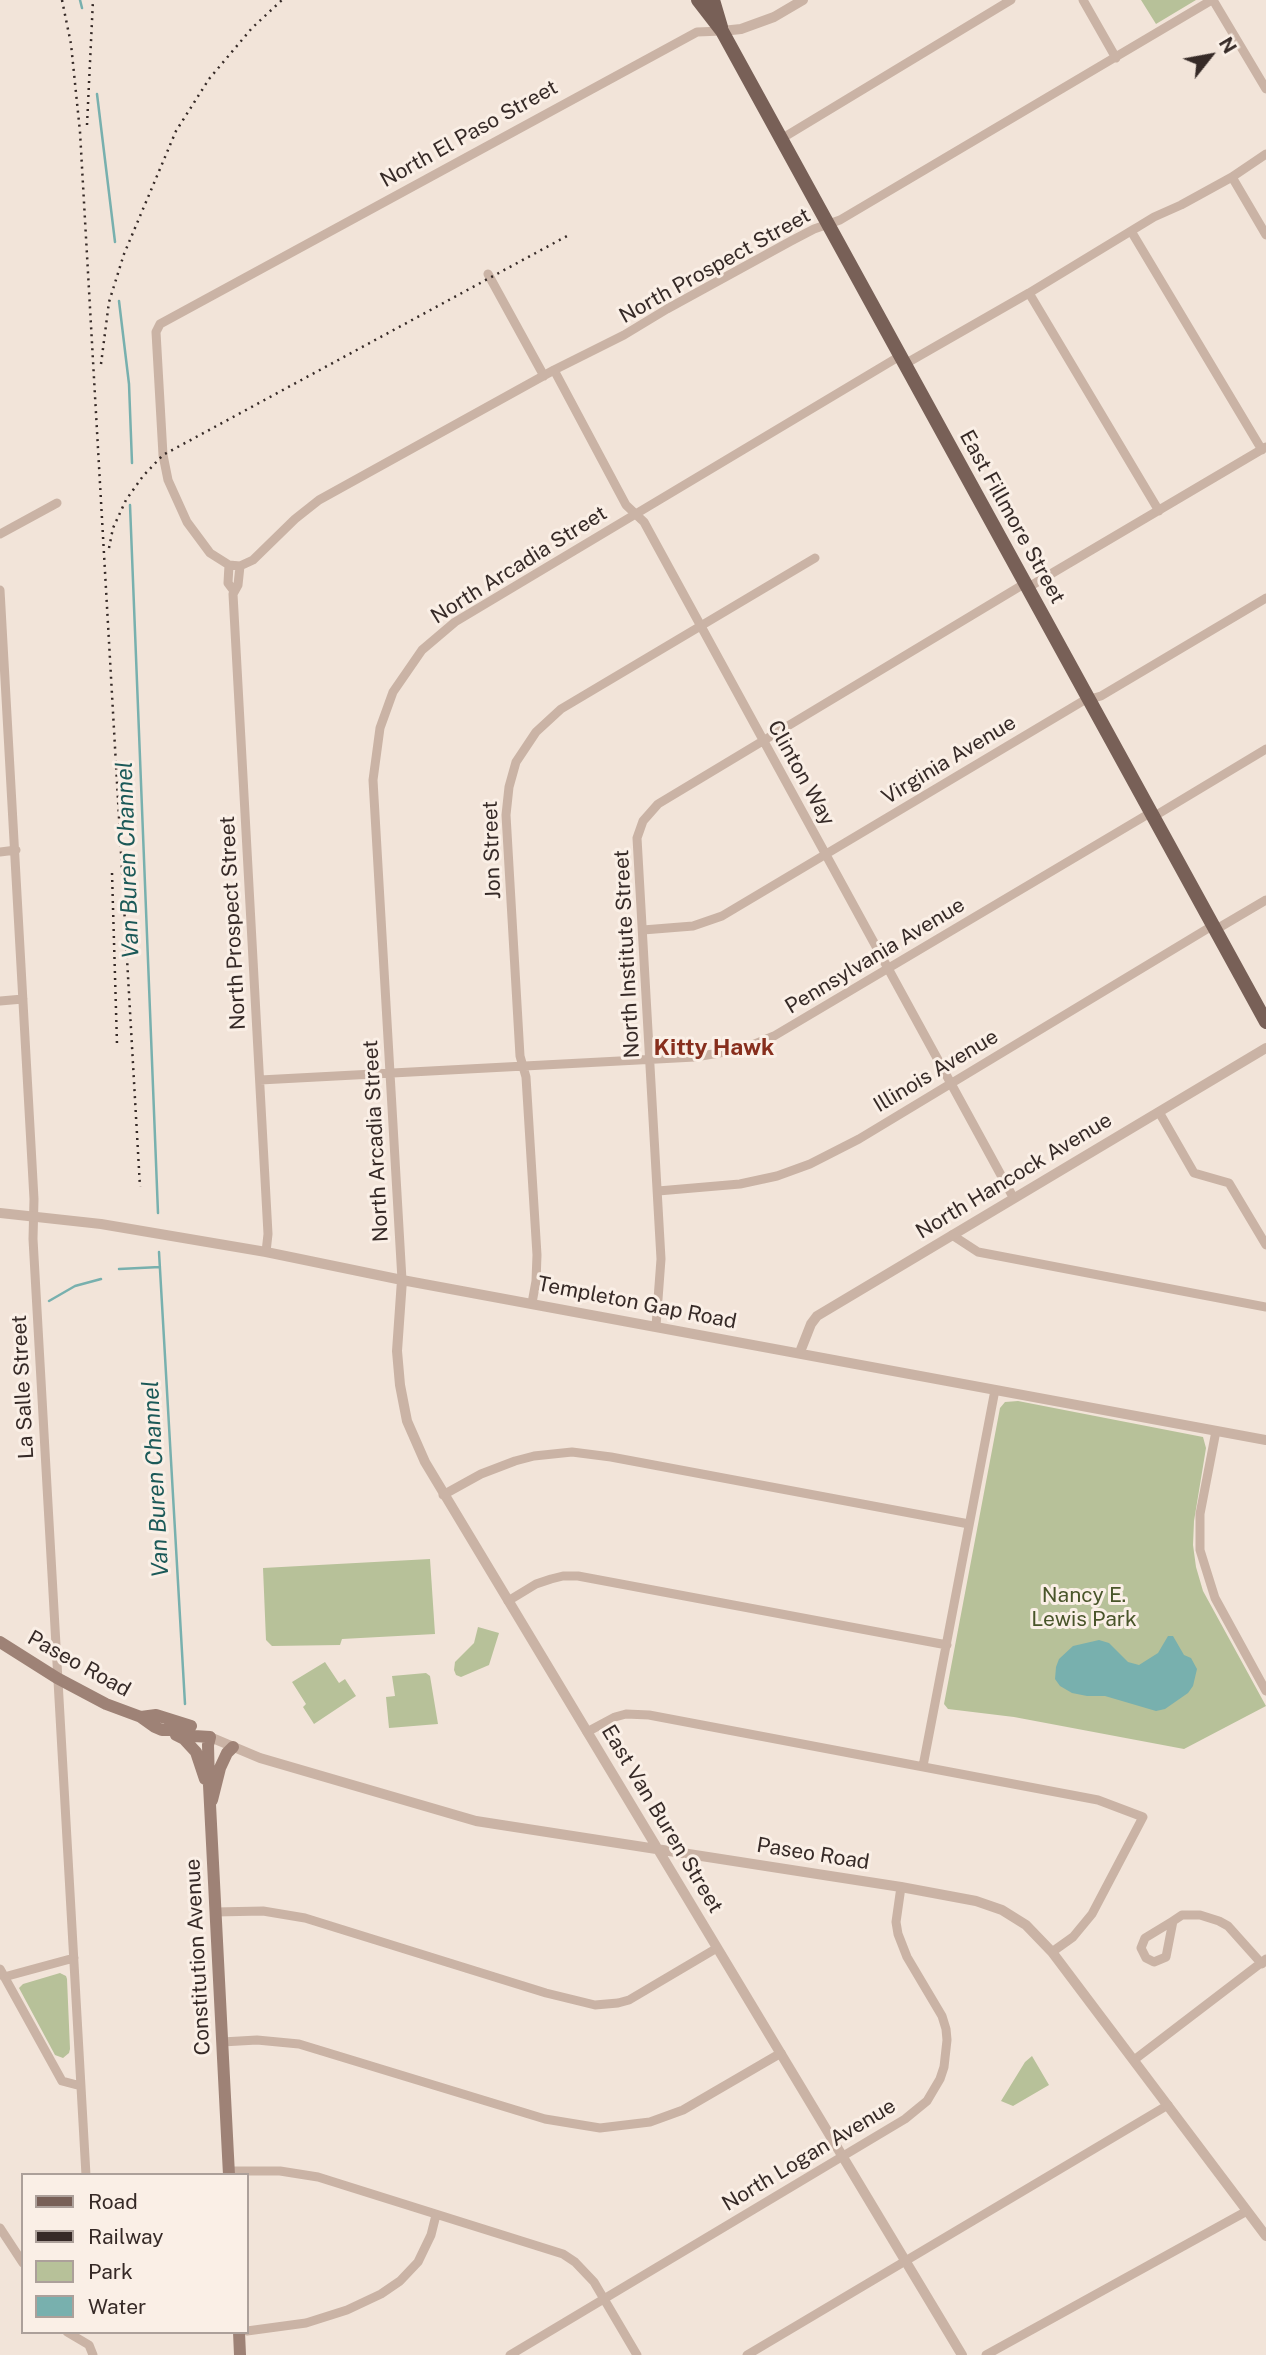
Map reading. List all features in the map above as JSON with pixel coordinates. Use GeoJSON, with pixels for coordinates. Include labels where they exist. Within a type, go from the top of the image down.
{"type":"FeatureCollection","features":[{"type":"Feature","properties":{"kind":"main road","name":"East Fillmore Street"},"geometry":{"type":"LineString","coordinates":[[698,0],[722,32],[1266,1022]]}},
{"type":"Feature","properties":{"kind":"main road","name":"East Fillmore Street"},"geometry":{"type":"LineString","coordinates":[[713,0],[722,32]]}},
{"type":"Feature","properties":{"kind":"main road","name":"Paseo Road"},"geometry":{"type":"LineString","coordinates":[[0,1642],[57,1678],[106,1704],[141,1717],[162,1730],[179,1730],[194,1736],[210,1737]]}},
{"type":"Feature","properties":{"kind":"main road","name":"Paseo Road"},"geometry":{"type":"LineString","coordinates":[[141,1717],[156,1715],[196,1727],[210,1737]]}},
{"type":"Feature","properties":{"kind":"main road"},"geometry":{"type":"LineString","coordinates":[[162,1730],[178,1735],[191,1745],[209,1785]]}},
{"type":"Feature","properties":{"kind":"main road","name":"Constitution Avenue"},"geometry":{"type":"LineString","coordinates":[[210,1737],[209,1785],[229,2173]]}},
{"type":"Feature","properties":{"kind":"main road"},"geometry":{"type":"LineString","coordinates":[[210,1807],[220,1768],[233,1747]]}},
{"type":"Feature","properties":{"kind":"main road"},"geometry":{"type":"LineString","coordinates":[[239,2334],[240,2355]]}},
{"type":"Feature","properties":{"kind":"street","name":"North El Paso Street"},"geometry":{"type":"LineString","coordinates":[[235,565],[210,553],[197,537],[178,506],[168,480],[163,454],[156,332],[160,324],[696,32],[741,29],[774,17],[803,0]]}},
{"type":"Feature","properties":{"kind":"street"},"geometry":{"type":"LineString","coordinates":[[781,139],[1011,0]]}},
{"type":"Feature","properties":{"kind":"street"},"geometry":{"type":"LineString","coordinates":[[1083,0],[1116,58]]}},
{"type":"Feature","properties":{"kind":"street"},"geometry":{"type":"LineString","coordinates":[[1213,0],[1266,89]]}},
{"type":"Feature","properties":{"kind":"street","name":"North Prospect Street"},"geometry":{"type":"LineString","coordinates":[[267,1252],[234,591],[228,583],[235,565],[253,561],[295,519],[319,500],[803,235],[851,213],[1213,0]]}},
{"type":"Feature","properties":{"kind":"street","name":"North Arcadia Street"},"geometry":{"type":"LineString","coordinates":[[402,1280],[373,780],[376,744],[385,709],[411,663],[442,630],[635,514],[902,360],[1029,293],[1131,231],[1232,177],[1266,154]]}},
{"type":"Feature","properties":{"kind":"street"},"geometry":{"type":"LineString","coordinates":[[1232,177],[1266,235]]}},
{"type":"Feature","properties":{"kind":"street"},"geometry":{"type":"LineString","coordinates":[[1131,231],[1264,449]]}},
{"type":"Feature","properties":{"kind":"street"},"geometry":{"type":"LineString","coordinates":[[488,274],[544,376]]}},
{"type":"Feature","properties":{"kind":"street"},"geometry":{"type":"LineString","coordinates":[[1029,293],[1159,511]]}},
{"type":"Feature","properties":{"kind":"street","name":"Clinton Way"},"geometry":{"type":"LineString","coordinates":[[554,370],[626,505],[644,522],[1013,1197]]}},
{"type":"Feature","properties":{"kind":"street","name":"North Institute Street"},"geometry":{"type":"LineString","coordinates":[[656,1326],[661,1259],[637,838],[643,821],[658,804],[763,740],[1264,449]]}},
{"type":"Feature","properties":{"kind":"street"},"geometry":{"type":"LineString","coordinates":[[0,534],[57,503]]}},
{"type":"Feature","properties":{"kind":"street","name":"Jon Street"},"geometry":{"type":"LineString","coordinates":[[532,1303],[537,1281],[537,1255],[526,1078],[520,1056],[506,815],[509,787],[516,762],[528,741],[552,716],[815,558]]}},
{"type":"Feature","properties":{"kind":"street","name":"La Salle Street"},"geometry":{"type":"LineString","coordinates":[[0,590],[4,705],[16,850],[33,1239],[86,2173]]}},
{"type":"Feature","properties":{"kind":"street","name":"Virginia Avenue"},"geometry":{"type":"LineString","coordinates":[[643,930],[711,922],[1266,598]]}},
{"type":"Feature","properties":{"kind":"street","name":"Pennsylvania Avenue"},"geometry":{"type":"LineString","coordinates":[[260,1080],[713,1055],[758,1043],[1266,749]]}},
{"type":"Feature","properties":{"kind":"street"},"geometry":{"type":"LineString","coordinates":[[0,852],[16,850]]}},
{"type":"Feature","properties":{"kind":"street","name":"Illinois Avenue"},"geometry":{"type":"LineString","coordinates":[[658,1191],[740,1184],[792,1172],[850,1143],[1213,928],[1266,900]]}},
{"type":"Feature","properties":{"kind":"street"},"geometry":{"type":"LineString","coordinates":[[0,1001],[23,999]]}},
{"type":"Feature","properties":{"kind":"street","name":"North Hancock Avenue"},"geometry":{"type":"LineString","coordinates":[[800,1352],[817,1316],[1266,1048]]}},
{"type":"Feature","properties":{"kind":"street"},"geometry":{"type":"LineString","coordinates":[[1159,1112],[1194,1173],[1229,1183],[1266,1245]]}},
{"type":"Feature","properties":{"kind":"street","name":"Templeton Gap Road"},"geometry":{"type":"LineString","coordinates":[[0,1213],[101,1224],[267,1252],[402,1280],[1266,1440]]}},
{"type":"Feature","properties":{"kind":"street"},"geometry":{"type":"LineString","coordinates":[[952,1235],[978,1252],[1266,1307]]}},
{"type":"Feature","properties":{"kind":"street","name":"East Van Buren Street"},"geometry":{"type":"LineString","coordinates":[[402,1280],[397,1351],[403,1402],[414,1439],[443,1495],[962,2355]]}},
{"type":"Feature","properties":{"kind":"street"},"geometry":{"type":"LineString","coordinates":[[922,1766],[995,1390]]}},
{"type":"Feature","properties":{"kind":"street"},"geometry":{"type":"LineString","coordinates":[[1216,1431],[1200,1514],[1200,1550],[1215,1598],[1266,1691]]}},
{"type":"Feature","properties":{"kind":"street"},"geometry":{"type":"LineString","coordinates":[[443,1495],[506,1464],[534,1456],[572,1452],[969,1524]]}},
{"type":"Feature","properties":{"kind":"street"},"geometry":{"type":"LineString","coordinates":[[508,1601],[544,1582],[563,1576],[578,1576],[947,1645]]}},
{"type":"Feature","properties":{"kind":"street"},"geometry":{"type":"LineString","coordinates":[[587,1732],[615,1717],[626,1714],[649,1715],[1098,1800],[1143,1817],[1092,1914],[1073,1937],[1052,1952]]}},
{"type":"Feature","properties":{"kind":"street","name":"Paseo Road"},"geometry":{"type":"LineString","coordinates":[[210,1737],[260,1758],[476,1821],[901,1888],[976,1901],[1002,1910],[1026,1925],[1052,1952],[1266,2236]]}},
{"type":"Feature","properties":{"kind":"street","name":"North Logan Avenue"},"geometry":{"type":"LineString","coordinates":[[510,2355],[921,2108],[934,2091],[944,2067],[947,2040],[943,2021],[907,1958],[898,1934],[896,1922],[901,1888]]}},
{"type":"Feature","properties":{"kind":"street"},"geometry":{"type":"LineString","coordinates":[[215,1912],[264,1911],[306,1919],[595,2006],[629,2000],[717,1948]]}},
{"type":"Feature","properties":{"kind":"street"},"geometry":{"type":"LineString","coordinates":[[1135,2060],[1264,1962],[1228,1926],[1200,1915],[1182,1915],[1145,1938],[1141,1948],[1146,1958],[1154,1962],[1166,1957],[1173,1921]]}},
{"type":"Feature","properties":{"kind":"street"},"geometry":{"type":"LineString","coordinates":[[74,1958],[2,1973],[62,2081],[81,2086]]}},
{"type":"Feature","properties":{"kind":"street"},"geometry":{"type":"LineString","coordinates":[[222,2042],[257,2040],[299,2044],[545,2119],[600,2128],[650,2122],[683,2110],[780,2053]]}},
{"type":"Feature","properties":{"kind":"street"},"geometry":{"type":"LineString","coordinates":[[747,2355],[1168,2105]]}},
{"type":"Feature","properties":{"kind":"street"},"geometry":{"type":"LineString","coordinates":[[229,2173],[261,2169],[299,2173],[563,2255],[586,2272],[637,2355]]}},
{"type":"Feature","properties":{"kind":"street"},"geometry":{"type":"LineString","coordinates":[[986,2355],[1247,2211]]}},
{"type":"Feature","properties":{"kind":"street"},"geometry":{"type":"LineString","coordinates":[[248,2331],[306,2323],[347,2310],[381,2294],[400,2281],[418,2262],[431,2235],[436,2215]]}},
{"type":"Feature","properties":{"kind":"street"},"geometry":{"type":"LineString","coordinates":[[0,2228],[21,2258]]}},
{"type":"Feature","properties":{"kind":"street"},"geometry":{"type":"LineString","coordinates":[[70,2334],[89,2345]]}},
{"type":"Feature","properties":{"kind":"street"},"geometry":{"type":"LineString","coordinates":[[92,2334],[89,2345],[93,2355]]}},
{"type":"Feature","properties":{"kind":"green space"},"geometry":{"type":"Polygon","coordinates":[[[1141,0],[1196,0],[1156,24],[1141,0]]]}},
{"type":"Feature","properties":{"kind":"green space","name":"Nancy E. Lewis Park"},"geometry":{"type":"Polygon","coordinates":[[[1018,1401],[1203,1437],[1206,1448],[1194,1521],[1196,1567],[1203,1591],[1266,1706],[1184,1749],[1014,1717],[948,1709],[944,1704],[1000,1408],[1005,1402],[1018,1401]]]}},
{"type":"Feature","properties":{"kind":"green space"},"geometry":{"type":"Polygon","coordinates":[[[430,1559],[435,1634],[342,1639],[340,1645],[272,1646],[266,1640],[263,1568],[430,1559]]]}},
{"type":"Feature","properties":{"kind":"green space"},"geometry":{"type":"Polygon","coordinates":[[[478,1627],[499,1633],[489,1665],[461,1677],[456,1675],[454,1670],[455,1662],[474,1643],[478,1627]]]}},
{"type":"Feature","properties":{"kind":"green space"},"geometry":{"type":"Polygon","coordinates":[[[325,1662],[339,1683],[345,1679],[356,1696],[314,1724],[303,1707],[306,1704],[292,1682],[325,1662]]]}},
{"type":"Feature","properties":{"kind":"green space"},"geometry":{"type":"Polygon","coordinates":[[[426,1673],[430,1676],[438,1724],[389,1728],[386,1697],[395,1696],[392,1676],[426,1673]]]}},
{"type":"Feature","properties":{"kind":"green space"},"geometry":{"type":"Polygon","coordinates":[[[60,1973],[67,1979],[70,2049],[63,2058],[55,2055],[19,1988],[23,1984],[60,1973]]]}},
{"type":"Feature","properties":{"kind":"green space"},"geometry":{"type":"Polygon","coordinates":[[[1032,2056],[1049,2085],[1013,2106],[1001,2101],[1025,2062],[1032,2056]]]}},
{"type":"Feature","properties":{"kind":"water"},"geometry":{"type":"Polygon","coordinates":[[[1168,1636],[1173,1636],[1184,1655],[1191,1658],[1197,1669],[1193,1686],[1188,1693],[1165,1709],[1156,1711],[1105,1696],[1072,1693],[1060,1686],[1055,1679],[1059,1659],[1073,1646],[1099,1640],[1109,1643],[1128,1662],[1139,1665],[1158,1653],[1168,1636]]]}},
{"type":"Feature","properties":{"kind":"waterway","name":"Van Buren Channel"},"geometry":{"type":"LineString","coordinates":[[80,0],[82,8]]}},
{"type":"Feature","properties":{"kind":"waterway","name":"Van Buren Channel"},"geometry":{"type":"LineString","coordinates":[[97,94],[115,242]]}},
{"type":"Feature","properties":{"kind":"waterway","name":"Van Buren Channel"},"geometry":{"type":"LineString","coordinates":[[119,301],[129,384],[132,463]]}},
{"type":"Feature","properties":{"kind":"waterway","name":"Van Buren Channel"},"geometry":{"type":"LineString","coordinates":[[130,505],[158,1213]]}},
{"type":"Feature","properties":{"kind":"waterway","name":"Van Buren Channel"},"geometry":{"type":"LineString","coordinates":[[159,1252],[185,1704]]}},
{"type":"Feature","properties":{"kind":"waterway"},"geometry":{"type":"LineString","coordinates":[[119,1269],[160,1267]]}},
{"type":"Feature","properties":{"kind":"waterway"},"geometry":{"type":"LineString","coordinates":[[49,1301],[75,1286],[101,1279]]}},
{"type":"Feature","properties":{"kind":"railway"},"geometry":{"type":"LineString","coordinates":[[62,0],[71,44],[80,132],[140,1187]]}},
{"type":"Feature","properties":{"kind":"railway"},"geometry":{"type":"LineString","coordinates":[[87,125],[93,0]]}},
{"type":"Feature","properties":{"kind":"railway"},"geometry":{"type":"LineString","coordinates":[[101,364],[109,302],[124,254],[176,131],[209,79],[252,28],[282,0]]}},
{"type":"Feature","properties":{"kind":"railway"},"geometry":{"type":"LineString","coordinates":[[109,548],[113,528],[126,500],[143,476],[163,455],[567,236]]}},
{"type":"Feature","properties":{"kind":"railway"},"geometry":{"type":"LineString","coordinates":[[112,873],[117,1044]]}},
{"type":"Feature","properties":{"kind":"district","name":"Kitty Hawk"},"geometry":{"type":"Point","coordinates":[714,1048]}}]}
